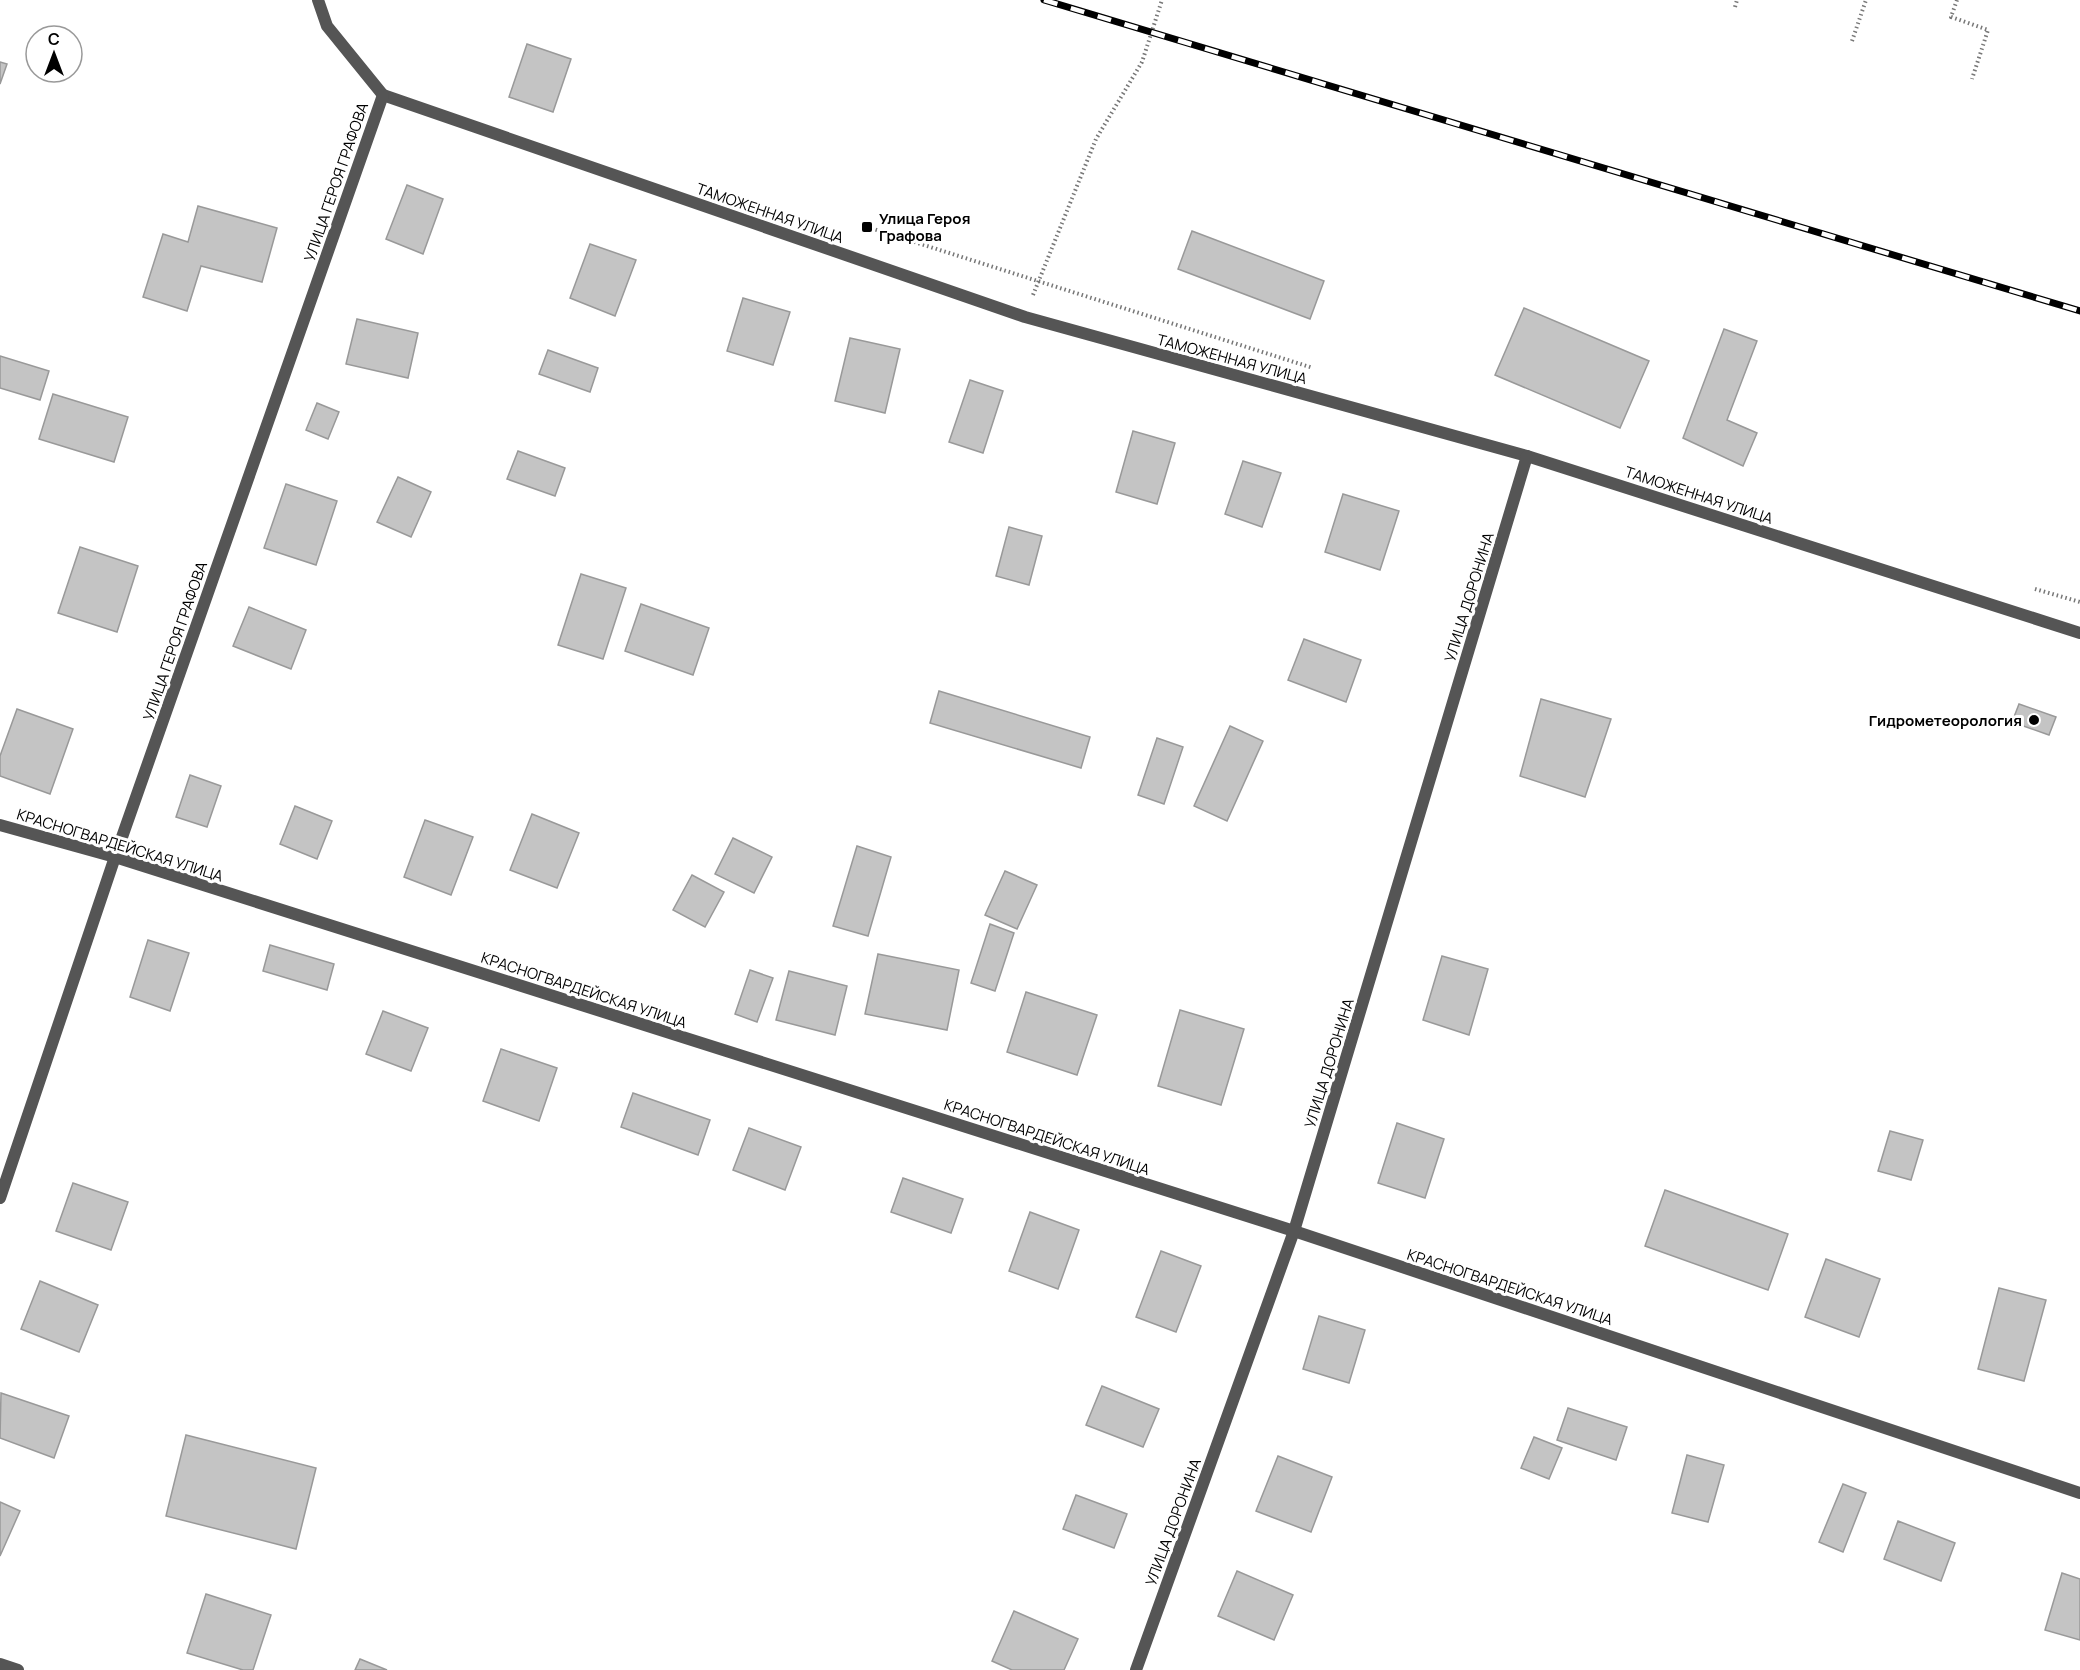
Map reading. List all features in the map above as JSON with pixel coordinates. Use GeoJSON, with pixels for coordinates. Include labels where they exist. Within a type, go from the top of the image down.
{"type":"FeatureCollection","features":[{"type":"Feature","properties":{"kind":"street"},"geometry":{"type":"LineString","coordinates":[[318,0],[327,26],[382,95]]}},
{"type":"Feature","properties":{"kind":"street","name":"ТАМОЖЕННАЯ УЛИЦА"},"geometry":{"type":"LineString","coordinates":[[382,95],[1025,317],[1527,456],[2080,633]]}},
{"type":"Feature","properties":{"kind":"street","name":"УЛИЦА ГЕРОЯ ГРАФОВА"},"geometry":{"type":"LineString","coordinates":[[0,1197],[115,857],[382,95]]}},
{"type":"Feature","properties":{"kind":"street","name":"УЛИЦА ДОРОНИНА"},"geometry":{"type":"LineString","coordinates":[[1136,1670],[1294,1231],[1527,456]]}},
{"type":"Feature","properties":{"kind":"street","name":"КРАСНОГВАРДЕЙСКАЯ УЛИЦА"},"geometry":{"type":"LineString","coordinates":[[0,825],[115,857],[1294,1231],[2080,1493]]}},
{"type":"Feature","properties":{"kind":"street"},"geometry":{"type":"LineString","coordinates":[[0,1664],[18,1670]]}},
{"type":"Feature","properties":{"kind":"path"},"geometry":{"type":"LineString","coordinates":[[1025,317],[1096,139],[1142,62],[1162,0]]}},
{"type":"Feature","properties":{"kind":"path"},"geometry":{"type":"LineString","coordinates":[[1735,7],[1737,0]]}},
{"type":"Feature","properties":{"kind":"path"},"geometry":{"type":"LineString","coordinates":[[1852,41],[1866,0]]}},
{"type":"Feature","properties":{"kind":"path"},"geometry":{"type":"LineString","coordinates":[[1957,0],[1951,17],[1988,30],[1972,80]]}},
{"type":"Feature","properties":{"kind":"path"},"geometry":{"type":"LineString","coordinates":[[867,227],[1038,283]]}},
{"type":"Feature","properties":{"kind":"building"},"geometry":{"type":"Polygon","coordinates":[[[527,44],[571,59],[553,112],[509,97],[527,44]]]}},
{"type":"Feature","properties":{"kind":"building"},"geometry":{"type":"Polygon","coordinates":[[[0,62],[7,64],[0,84],[0,62]]]}},
{"type":"Feature","properties":{"kind":"building"},"geometry":{"type":"Polygon","coordinates":[[[407,185],[443,199],[423,254],[386,239],[407,185]]]}},
{"type":"Feature","properties":{"kind":"building"},"geometry":{"type":"Polygon","coordinates":[[[198,206],[277,228],[262,282],[201,266],[187,311],[143,297],[163,234],[188,242],[198,206]]]}},
{"type":"Feature","properties":{"kind":"building"},"geometry":{"type":"Polygon","coordinates":[[[1192,231],[1324,281],[1310,319],[1178,269],[1192,231]]]}},
{"type":"Feature","properties":{"kind":"building"},"geometry":{"type":"Polygon","coordinates":[[[590,244],[636,260],[615,316],[570,298],[590,244]]]}},
{"type":"Feature","properties":{"kind":"building"},"geometry":{"type":"Polygon","coordinates":[[[743,298],[790,312],[773,365],[727,351],[743,298]]]}},
{"type":"Feature","properties":{"kind":"building"},"geometry":{"type":"Polygon","coordinates":[[[1524,308],[1649,361],[1620,428],[1495,375],[1524,308]]]}},
{"type":"Feature","properties":{"kind":"building"},"geometry":{"type":"Polygon","coordinates":[[[357,319],[418,333],[408,378],[346,364],[357,319]]]}},
{"type":"Feature","properties":{"kind":"building"},"geometry":{"type":"Polygon","coordinates":[[[1724,329],[1757,341],[1727,420],[1757,433],[1743,466],[1683,438],[1724,329]]]}},
{"type":"Feature","properties":{"kind":"building"},"geometry":{"type":"Polygon","coordinates":[[[850,338],[900,349],[885,413],[835,401],[850,338]]]}},
{"type":"Feature","properties":{"kind":"building"},"geometry":{"type":"Polygon","coordinates":[[[548,350],[598,368],[590,392],[539,374],[548,350]]]}},
{"type":"Feature","properties":{"kind":"building"},"geometry":{"type":"Polygon","coordinates":[[[0,356],[49,371],[40,400],[0,388],[0,356]]]}},
{"type":"Feature","properties":{"kind":"building"},"geometry":{"type":"Polygon","coordinates":[[[970,380],[1003,391],[983,453],[949,442],[970,380]]]}},
{"type":"Feature","properties":{"kind":"building"},"geometry":{"type":"Polygon","coordinates":[[[53,394],[128,417],[114,462],[39,439],[53,394]]]}},
{"type":"Feature","properties":{"kind":"building"},"geometry":{"type":"Polygon","coordinates":[[[317,403],[339,412],[328,439],[306,430],[317,403]]]}},
{"type":"Feature","properties":{"kind":"building"},"geometry":{"type":"Polygon","coordinates":[[[1133,431],[1175,443],[1157,504],[1116,492],[1133,431]]]}},
{"type":"Feature","properties":{"kind":"building"},"geometry":{"type":"Polygon","coordinates":[[[518,451],[565,468],[555,496],[507,479],[518,451]]]}},
{"type":"Feature","properties":{"kind":"building"},"geometry":{"type":"Polygon","coordinates":[[[1243,461],[1281,473],[1262,527],[1225,514],[1243,461]]]}},
{"type":"Feature","properties":{"kind":"building"},"geometry":{"type":"Polygon","coordinates":[[[398,477],[431,492],[411,537],[377,522],[398,477]]]}},
{"type":"Feature","properties":{"kind":"building"},"geometry":{"type":"Polygon","coordinates":[[[286,484],[337,501],[316,565],[264,548],[286,484]]]}},
{"type":"Feature","properties":{"kind":"building"},"geometry":{"type":"Polygon","coordinates":[[[1343,494],[1399,511],[1380,570],[1325,552],[1343,494]]]}},
{"type":"Feature","properties":{"kind":"building"},"geometry":{"type":"Polygon","coordinates":[[[1009,527],[1042,536],[1029,585],[996,576],[1009,527]]]}},
{"type":"Feature","properties":{"kind":"building"},"geometry":{"type":"Polygon","coordinates":[[[80,547],[138,566],[117,632],[58,613],[80,547]]]}},
{"type":"Feature","properties":{"kind":"building"},"geometry":{"type":"Polygon","coordinates":[[[581,574],[626,588],[603,659],[558,645],[581,574]]]}},
{"type":"Feature","properties":{"kind":"building"},"geometry":{"type":"Polygon","coordinates":[[[641,604],[709,628],[693,675],[625,651],[641,604]]]}},
{"type":"Feature","properties":{"kind":"building"},"geometry":{"type":"Polygon","coordinates":[[[249,607],[306,630],[291,669],[233,646],[249,607]]]}},
{"type":"Feature","properties":{"kind":"building"},"geometry":{"type":"Polygon","coordinates":[[[1304,639],[1361,660],[1346,702],[1288,680],[1304,639]]]}},
{"type":"Feature","properties":{"kind":"building"},"geometry":{"type":"Polygon","coordinates":[[[939,691],[1090,737],[1081,768],[930,723],[939,691]]]}},
{"type":"Feature","properties":{"kind":"building"},"geometry":{"type":"Polygon","coordinates":[[[1541,699],[1611,719],[1585,797],[1520,776],[1541,699]]]}},
{"type":"Feature","properties":{"kind":"building","name":"Гидрометеорология"},"geometry":{"type":"Polygon","coordinates":[[[2019,704],[2056,717],[2049,735],[2012,722],[2019,704]]]}},
{"type":"Feature","properties":{"kind":"building"},"geometry":{"type":"Polygon","coordinates":[[[17,709],[73,729],[50,794],[0,776],[0,756],[17,709]]]}},
{"type":"Feature","properties":{"kind":"building"},"geometry":{"type":"Polygon","coordinates":[[[1230,726],[1263,741],[1227,821],[1194,806],[1230,726]]]}},
{"type":"Feature","properties":{"kind":"building"},"geometry":{"type":"Polygon","coordinates":[[[1157,738],[1183,747],[1164,804],[1138,795],[1157,738]]]}},
{"type":"Feature","properties":{"kind":"building"},"geometry":{"type":"Polygon","coordinates":[[[190,775],[221,786],[207,827],[176,817],[190,775]]]}},
{"type":"Feature","properties":{"kind":"building"},"geometry":{"type":"Polygon","coordinates":[[[295,806],[332,821],[317,859],[280,844],[295,806]]]}},
{"type":"Feature","properties":{"kind":"building"},"geometry":{"type":"Polygon","coordinates":[[[532,814],[579,833],[557,888],[510,870],[532,814]]]}},
{"type":"Feature","properties":{"kind":"building"},"geometry":{"type":"Polygon","coordinates":[[[425,820],[473,837],[451,895],[404,877],[425,820]]]}},
{"type":"Feature","properties":{"kind":"building"},"geometry":{"type":"Polygon","coordinates":[[[733,838],[772,857],[754,893],[715,874],[733,838]]]}},
{"type":"Feature","properties":{"kind":"building"},"geometry":{"type":"Polygon","coordinates":[[[857,846],[891,857],[868,936],[833,926],[857,846]]]}},
{"type":"Feature","properties":{"kind":"building"},"geometry":{"type":"Polygon","coordinates":[[[1005,871],[1037,885],[1017,929],[985,915],[1005,871]]]}},
{"type":"Feature","properties":{"kind":"building"},"geometry":{"type":"Polygon","coordinates":[[[692,875],[724,892],[705,927],[673,910],[692,875]]]}},
{"type":"Feature","properties":{"kind":"building"},"geometry":{"type":"Polygon","coordinates":[[[990,924],[1014,933],[995,991],[971,983],[990,924]]]}},
{"type":"Feature","properties":{"kind":"building"},"geometry":{"type":"Polygon","coordinates":[[[148,940],[189,953],[170,1011],[130,997],[148,940]]]}},
{"type":"Feature","properties":{"kind":"building"},"geometry":{"type":"Polygon","coordinates":[[[270,945],[334,964],[327,990],[263,971],[270,945]]]}},
{"type":"Feature","properties":{"kind":"building"},"geometry":{"type":"Polygon","coordinates":[[[878,954],[959,970],[947,1030],[865,1014],[878,954]]]}},
{"type":"Feature","properties":{"kind":"building"},"geometry":{"type":"Polygon","coordinates":[[[1442,956],[1488,969],[1469,1035],[1423,1020],[1442,956]]]}},
{"type":"Feature","properties":{"kind":"building"},"geometry":{"type":"Polygon","coordinates":[[[750,970],[773,978],[757,1022],[735,1014],[750,970]]]}},
{"type":"Feature","properties":{"kind":"building"},"geometry":{"type":"Polygon","coordinates":[[[789,971],[847,986],[835,1035],[776,1020],[789,971]]]}},
{"type":"Feature","properties":{"kind":"building"},"geometry":{"type":"Polygon","coordinates":[[[1026,992],[1097,1015],[1077,1075],[1007,1052],[1026,992]]]}},
{"type":"Feature","properties":{"kind":"building"},"geometry":{"type":"Polygon","coordinates":[[[1180,1010],[1244,1029],[1221,1105],[1158,1086],[1180,1010]]]}},
{"type":"Feature","properties":{"kind":"building"},"geometry":{"type":"Polygon","coordinates":[[[383,1011],[428,1028],[411,1071],[366,1054],[383,1011]]]}},
{"type":"Feature","properties":{"kind":"building"},"geometry":{"type":"Polygon","coordinates":[[[501,1049],[557,1068],[539,1121],[483,1101],[501,1049]]]}},
{"type":"Feature","properties":{"kind":"building"},"geometry":{"type":"Polygon","coordinates":[[[633,1093],[710,1120],[698,1155],[621,1127],[633,1093]]]}},
{"type":"Feature","properties":{"kind":"building"},"geometry":{"type":"Polygon","coordinates":[[[1397,1123],[1444,1139],[1425,1198],[1378,1183],[1397,1123]]]}},
{"type":"Feature","properties":{"kind":"building"},"geometry":{"type":"Polygon","coordinates":[[[749,1128],[801,1147],[785,1190],[733,1170],[749,1128]]]}},
{"type":"Feature","properties":{"kind":"building"},"geometry":{"type":"Polygon","coordinates":[[[1890,1131],[1923,1140],[1911,1180],[1878,1171],[1890,1131]]]}},
{"type":"Feature","properties":{"kind":"building"},"geometry":{"type":"Polygon","coordinates":[[[903,1178],[963,1199],[951,1233],[891,1212],[903,1178]]]}},
{"type":"Feature","properties":{"kind":"building"},"geometry":{"type":"Polygon","coordinates":[[[73,1183],[128,1202],[111,1250],[56,1231],[73,1183]]]}},
{"type":"Feature","properties":{"kind":"building"},"geometry":{"type":"Polygon","coordinates":[[[1665,1190],[1788,1234],[1768,1290],[1645,1246],[1665,1190]]]}},
{"type":"Feature","properties":{"kind":"building"},"geometry":{"type":"Polygon","coordinates":[[[1030,1212],[1079,1230],[1058,1289],[1009,1271],[1030,1212]]]}},
{"type":"Feature","properties":{"kind":"building"},"geometry":{"type":"Polygon","coordinates":[[[1161,1251],[1201,1266],[1176,1332],[1136,1317],[1161,1251]]]}},
{"type":"Feature","properties":{"kind":"building"},"geometry":{"type":"Polygon","coordinates":[[[1826,1259],[1880,1279],[1859,1337],[1805,1317],[1826,1259]]]}},
{"type":"Feature","properties":{"kind":"building"},"geometry":{"type":"Polygon","coordinates":[[[40,1281],[98,1305],[79,1352],[21,1329],[40,1281]]]}},
{"type":"Feature","properties":{"kind":"building"},"geometry":{"type":"Polygon","coordinates":[[[1999,1288],[2046,1300],[2024,1381],[1978,1369],[1999,1288]]]}},
{"type":"Feature","properties":{"kind":"building"},"geometry":{"type":"Polygon","coordinates":[[[1319,1316],[1365,1330],[1349,1383],[1303,1369],[1319,1316]]]}},
{"type":"Feature","properties":{"kind":"building"},"geometry":{"type":"Polygon","coordinates":[[[1102,1386],[1159,1409],[1143,1447],[1086,1425],[1102,1386]]]}},
{"type":"Feature","properties":{"kind":"building"},"geometry":{"type":"Polygon","coordinates":[[[1,1393],[69,1416],[54,1458],[0,1438],[1,1393]]]}},
{"type":"Feature","properties":{"kind":"building"},"geometry":{"type":"Polygon","coordinates":[[[1568,1408],[1627,1427],[1616,1460],[1557,1440],[1568,1408]]]}},
{"type":"Feature","properties":{"kind":"building"},"geometry":{"type":"Polygon","coordinates":[[[186,1435],[316,1468],[296,1549],[166,1516],[186,1435]]]}},
{"type":"Feature","properties":{"kind":"building"},"geometry":{"type":"Polygon","coordinates":[[[1534,1437],[1562,1448],[1549,1479],[1521,1468],[1534,1437]]]}},
{"type":"Feature","properties":{"kind":"building"},"geometry":{"type":"Polygon","coordinates":[[[1687,1455],[1724,1465],[1708,1522],[1672,1513],[1687,1455]]]}},
{"type":"Feature","properties":{"kind":"building"},"geometry":{"type":"Polygon","coordinates":[[[1278,1456],[1332,1477],[1311,1532],[1256,1511],[1278,1456]]]}},
{"type":"Feature","properties":{"kind":"building"},"geometry":{"type":"Polygon","coordinates":[[[1843,1484],[1866,1493],[1843,1552],[1819,1542],[1843,1484]]]}},
{"type":"Feature","properties":{"kind":"building"},"geometry":{"type":"Polygon","coordinates":[[[1076,1495],[1127,1514],[1114,1548],[1063,1529],[1076,1495]]]}},
{"type":"Feature","properties":{"kind":"building"},"geometry":{"type":"Polygon","coordinates":[[[0,1502],[20,1511],[0,1556],[0,1502]]]}},
{"type":"Feature","properties":{"kind":"building"},"geometry":{"type":"Polygon","coordinates":[[[1898,1521],[1955,1543],[1941,1581],[1884,1559],[1898,1521]]]}},
{"type":"Feature","properties":{"kind":"building"},"geometry":{"type":"Polygon","coordinates":[[[1237,1571],[1293,1595],[1274,1640],[1218,1616],[1237,1571]]]}},
{"type":"Feature","properties":{"kind":"building"},"geometry":{"type":"Polygon","coordinates":[[[2062,1573],[2080,1579],[2080,1640],[2045,1630],[2062,1573]]]}},
{"type":"Feature","properties":{"kind":"building"},"geometry":{"type":"Polygon","coordinates":[[[206,1594],[271,1615],[253,1670],[243,1670],[187,1653],[206,1594]]]}},
{"type":"Feature","properties":{"kind":"building"},"geometry":{"type":"Polygon","coordinates":[[[1014,1611],[1078,1639],[1064,1670],[1012,1670],[992,1661],[1014,1611]]]}},
{"type":"Feature","properties":{"kind":"building"},"geometry":{"type":"Polygon","coordinates":[[[360,1659],[387,1670],[355,1670],[360,1659]]]}},
{"type":"Feature","properties":{"kind":"railway"},"geometry":{"type":"LineString","coordinates":[[1044,0],[2080,311]]}},
{"type":"Feature","properties":{"kind":"place","name":"Улица Героя Графова"},"geometry":{"type":"Point","coordinates":[867,227]}},
{"type":"Feature","properties":{"kind":"place","name":"Гидрометеорология"},"geometry":{"type":"Point","coordinates":[2034,720]}}]}
